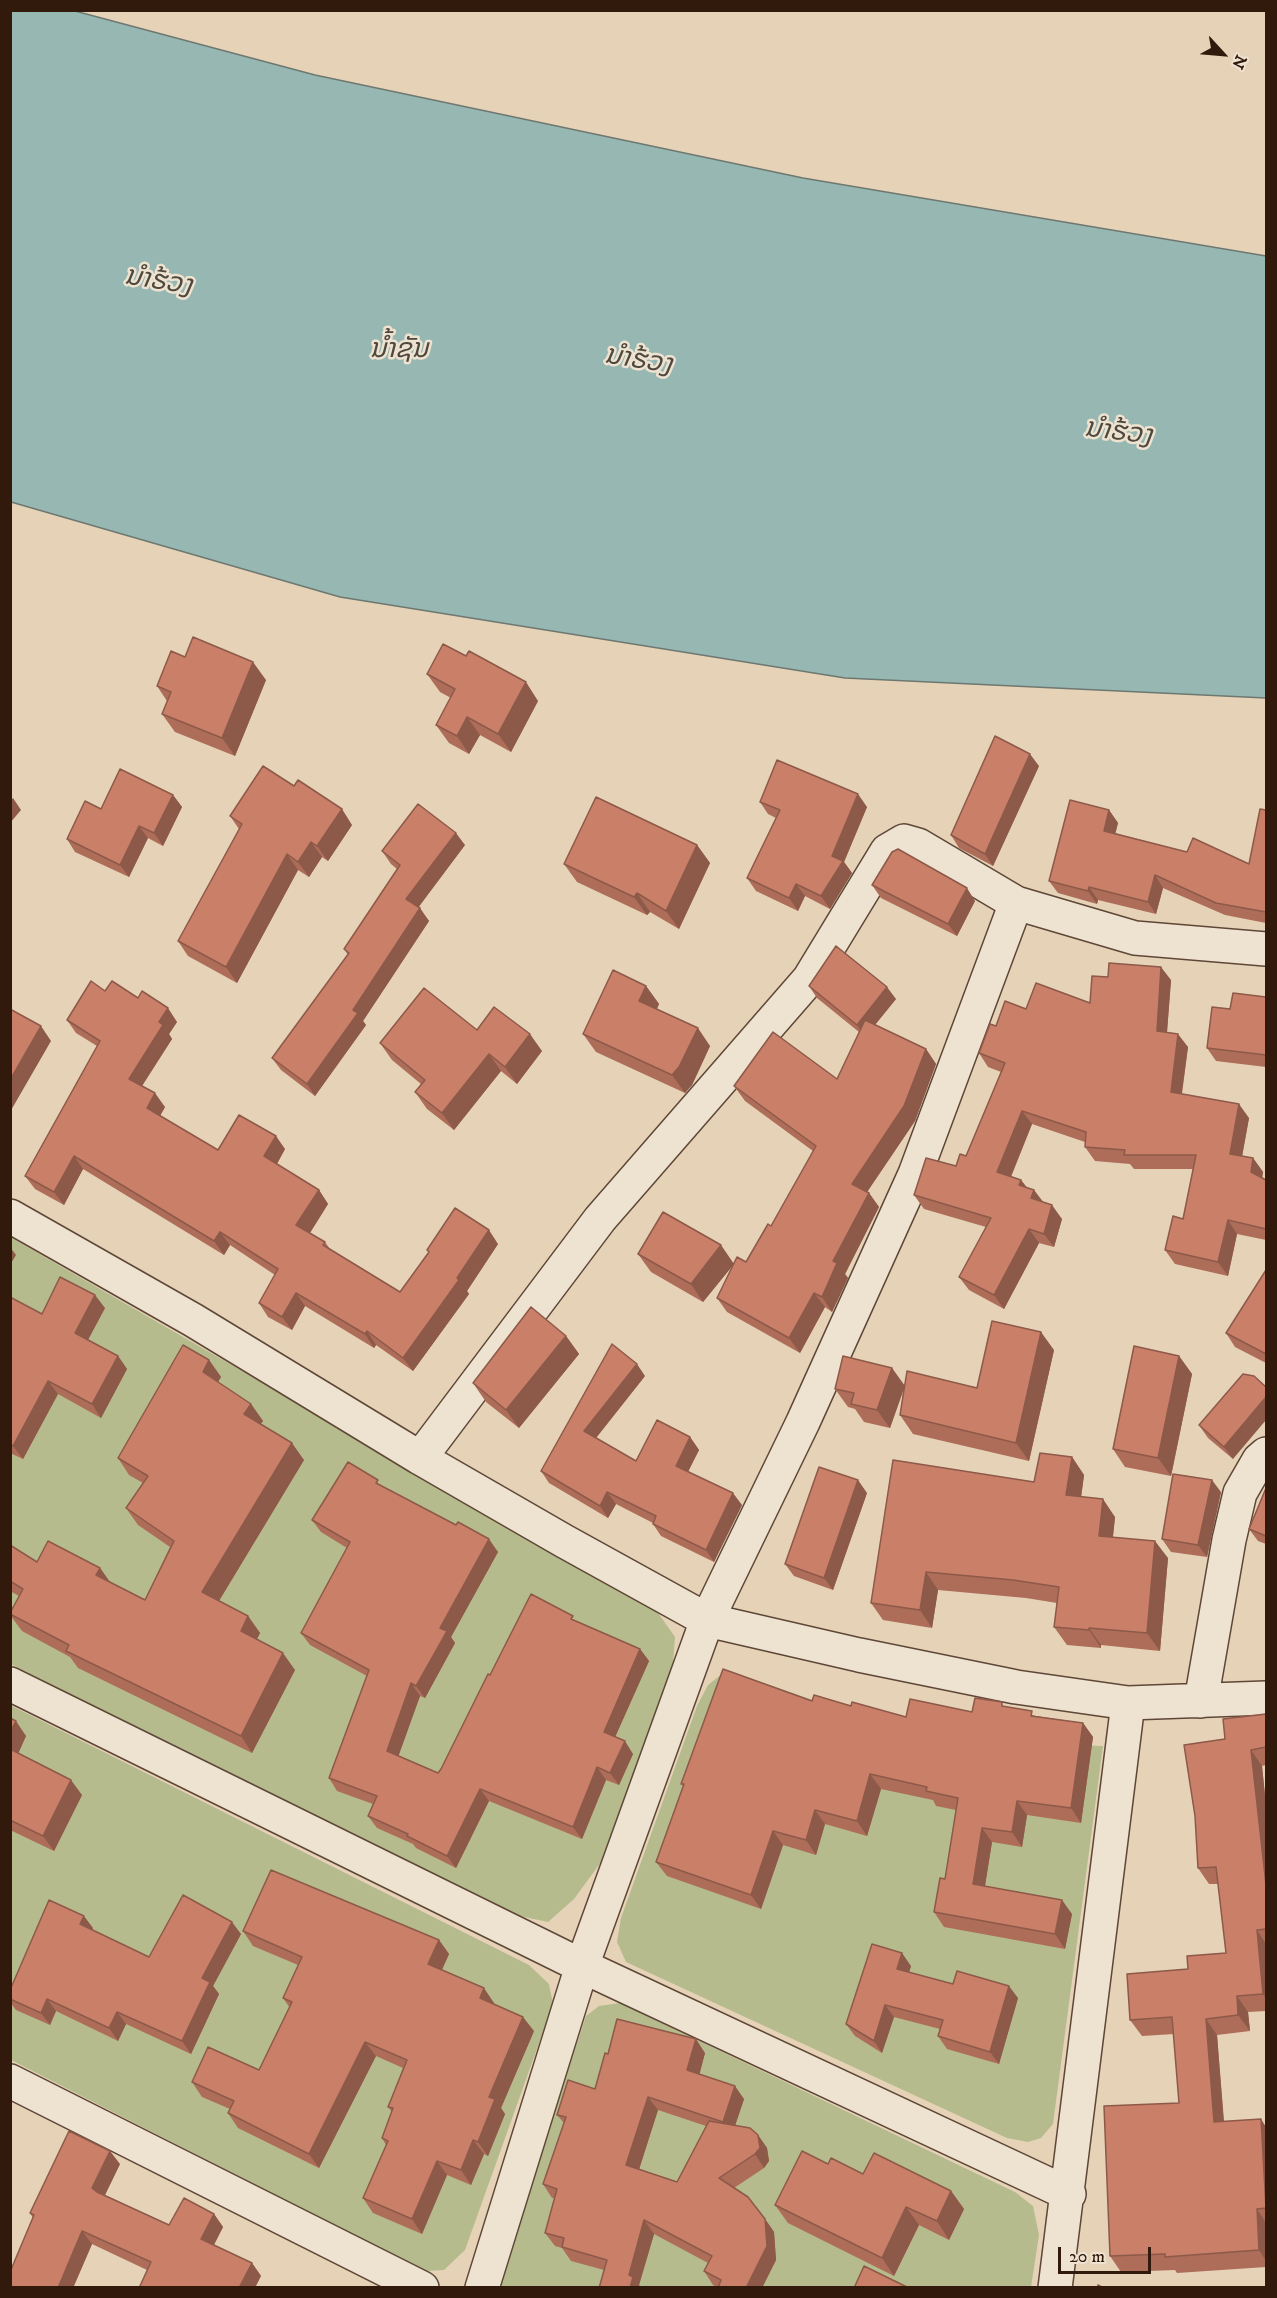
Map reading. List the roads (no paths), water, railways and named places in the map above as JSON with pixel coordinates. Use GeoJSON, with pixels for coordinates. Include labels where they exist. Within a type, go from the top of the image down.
{"type":"FeatureCollection","features":[{"type":"Feature","properties":{"kind":"street"},"geometry":{"type":"LineString","coordinates":[[420,1458],[600,1219],[809,979],[887,851],[904,841],[918,844],[1016,903],[1135,938],[1266,949]]}},
{"type":"Feature","properties":{"kind":"street"},"geometry":{"type":"LineString","coordinates":[[482,2288],[582,1966],[707,1620],[803,1422],[915,1174],[1016,903]]}},
{"type":"Feature","properties":{"kind":"street"},"geometry":{"type":"LineString","coordinates":[[10,1216],[193,1320],[420,1458],[707,1620],[859,1655],[1016,1687],[1128,1703],[1266,1698]]}},
{"type":"Feature","properties":{"kind":"street"},"geometry":{"type":"LineString","coordinates":[[1201,1701],[1229,1540],[1240,1493],[1259,1460],[1266,1454]]}},
{"type":"Feature","properties":{"kind":"street"},"geometry":{"type":"LineString","coordinates":[[10,1684],[582,1966],[1069,2194]]}},
{"type":"Feature","properties":{"kind":"street"},"geometry":{"type":"LineString","coordinates":[[1056,2288],[1128,1703]]}},
{"type":"Feature","properties":{"kind":"street"},"geometry":{"type":"LineString","coordinates":[[10,2081],[422,2288]]}},
{"type":"Feature","properties":{"kind":"water","name":"ນ້ຳຊັນ"},"geometry":{"type":"Polygon","coordinates":[[[10,11],[75,11],[315,75],[803,178],[1266,256],[1266,698],[845,678],[340,597],[11,502],[10,11]]]}},
{"type":"Feature","properties":{"kind":"water label","name":"ນຳ້ຮວງ"},"geometry":{"type":"Point","coordinates":[158,283]}},
{"type":"Feature","properties":{"kind":"water label","name":"ນຳ້ຮວງ"},"geometry":{"type":"Point","coordinates":[638,362]}},
{"type":"Feature","properties":{"kind":"water label","name":"ນຳ້ຮວງ"},"geometry":{"type":"Point","coordinates":[1118,434]}}]}
